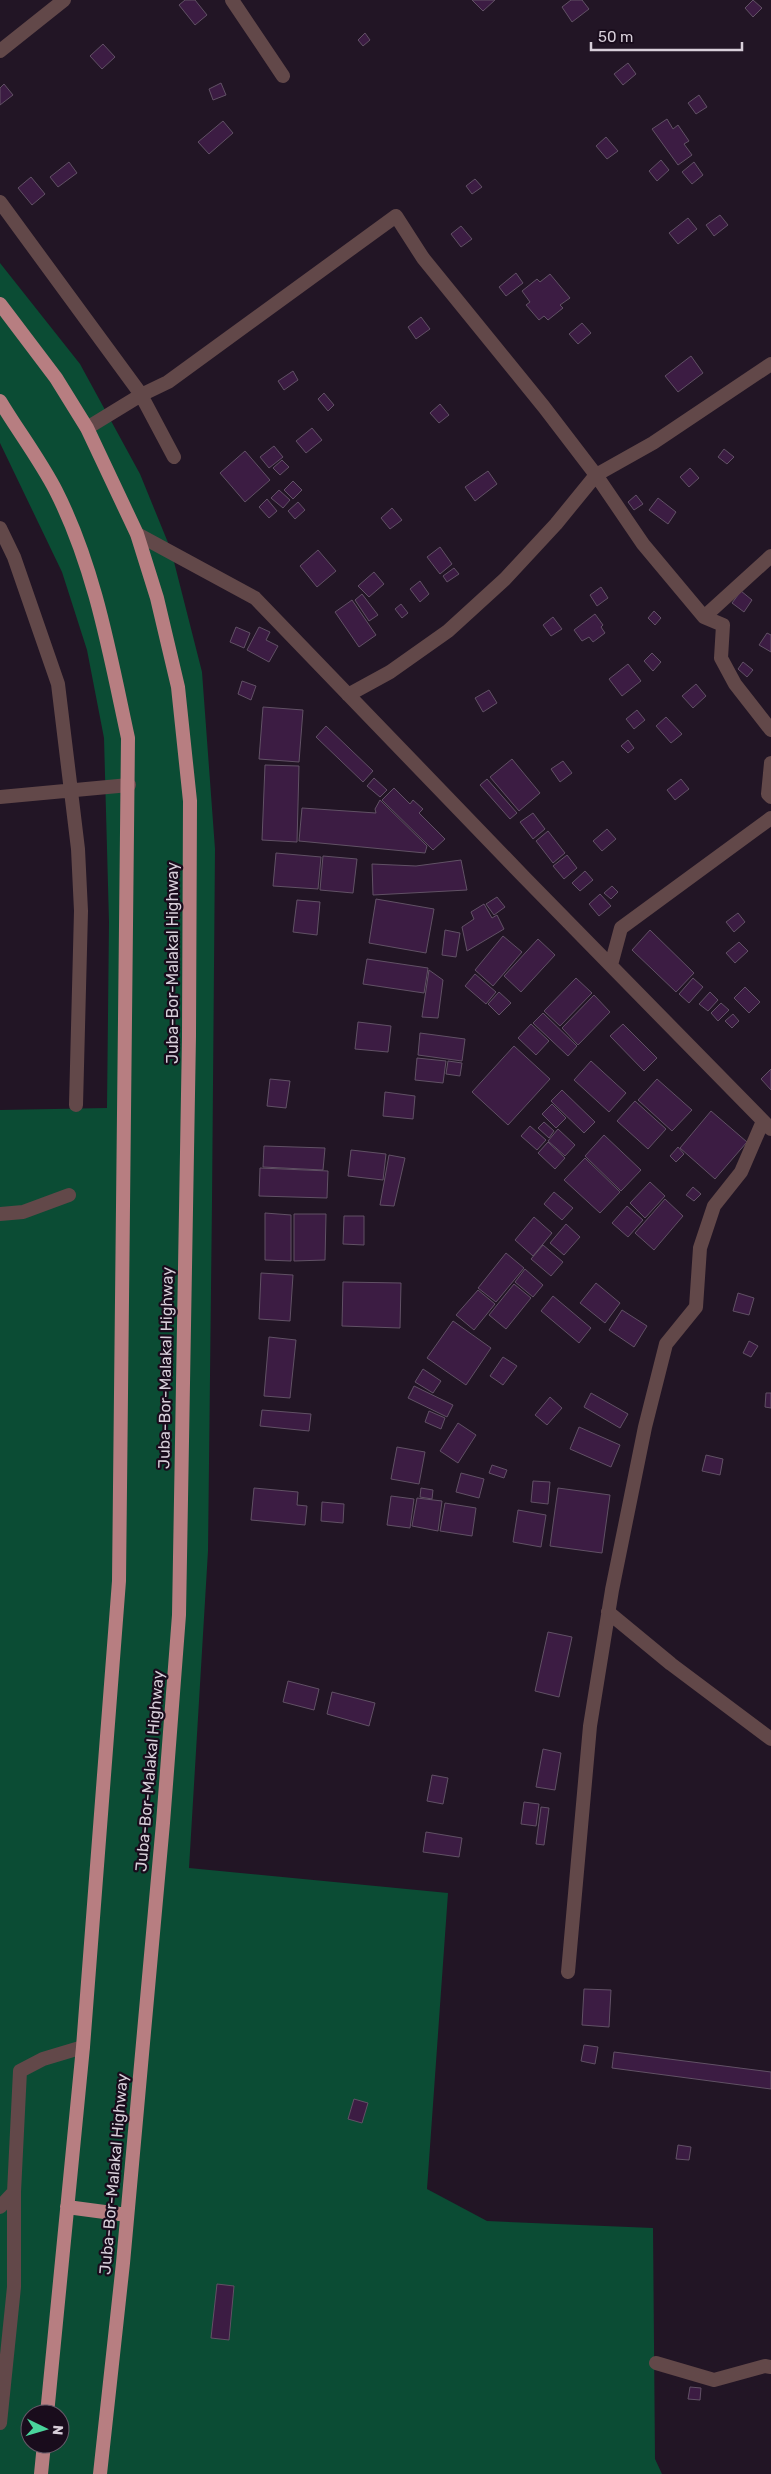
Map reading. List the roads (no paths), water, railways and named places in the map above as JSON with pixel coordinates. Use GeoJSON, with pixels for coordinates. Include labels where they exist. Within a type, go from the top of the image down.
{"type":"FeatureCollection","features":[{"type":"Feature","properties":{"kind":"highway","name":"Juba-Bor-Malakal Highway"},"geometry":{"type":"LineString","coordinates":[[0,304],[56,378],[87,428],[136,534],[157,598],[178,687],[190,801],[189,1006],[179,1615],[163,1823],[127,2215],[100,2474]]}},
{"type":"Feature","properties":{"kind":"highway"},"geometry":{"type":"LineString","coordinates":[[0,401],[56,491],[85,561],[109,650],[128,738],[129,785],[119,1581],[83,2047],[48,2404]]}},
{"type":"Feature","properties":{"kind":"highway"},"geometry":{"type":"LineString","coordinates":[[67,2207],[127,2215]]}},
{"type":"Feature","properties":{"kind":"highway"},"geometry":{"type":"LineString","coordinates":[[41,2474],[43,2454]]}},
{"type":"Feature","properties":{"kind":"street"},"geometry":{"type":"LineString","coordinates":[[0,51],[64,0]]}},
{"type":"Feature","properties":{"kind":"street"},"geometry":{"type":"LineString","coordinates":[[232,0],[283,76]]}},
{"type":"Feature","properties":{"kind":"street"},"geometry":{"type":"LineString","coordinates":[[0,202],[140,393],[174,457]]}},
{"type":"Feature","properties":{"kind":"street"},"geometry":{"type":"LineString","coordinates":[[87,428],[141,395],[168,382],[396,216],[422,258],[544,407],[596,476],[643,544],[704,617],[722,625],[721,658],[735,684],[771,730]]}},
{"type":"Feature","properties":{"kind":"street"},"geometry":{"type":"LineString","coordinates":[[348,695],[390,672],[448,631],[505,579],[556,524],[596,476],[653,443],[771,364]]}},
{"type":"Feature","properties":{"kind":"street"},"geometry":{"type":"LineString","coordinates":[[0,528],[14,557],[58,684],[78,849],[81,910],[76,1105]]}},
{"type":"Feature","properties":{"kind":"street"},"geometry":{"type":"LineString","coordinates":[[136,534],[255,598],[767,1125],[741,1172],[714,1206],[700,1248],[696,1307],[666,1344],[645,1427],[608,1612],[590,1726],[568,1972]]}},
{"type":"Feature","properties":{"kind":"street"},"geometry":{"type":"LineString","coordinates":[[704,617],[771,556]]}},
{"type":"Feature","properties":{"kind":"street"},"geometry":{"type":"LineString","coordinates":[[771,764],[768,794],[771,798]]}},
{"type":"Feature","properties":{"kind":"street"},"geometry":{"type":"LineString","coordinates":[[0,797],[129,785]]}},
{"type":"Feature","properties":{"kind":"street"},"geometry":{"type":"LineString","coordinates":[[610,965],[621,928],[771,818]]}},
{"type":"Feature","properties":{"kind":"street"},"geometry":{"type":"LineString","coordinates":[[0,1214],[23,1212],[69,1195]]}},
{"type":"Feature","properties":{"kind":"street"},"geometry":{"type":"LineString","coordinates":[[608,1612],[671,1664],[771,1739]]}},
{"type":"Feature","properties":{"kind":"street"},"geometry":{"type":"LineString","coordinates":[[0,2423],[14,2287],[14,2192],[20,2071],[43,2059],[83,2047]]}},
{"type":"Feature","properties":{"kind":"street"},"geometry":{"type":"LineString","coordinates":[[0,2207],[14,2192]]}},
{"type":"Feature","properties":{"kind":"street"},"geometry":{"type":"LineString","coordinates":[[656,2363],[714,2380],[764,2366],[771,2367]]}}]}
